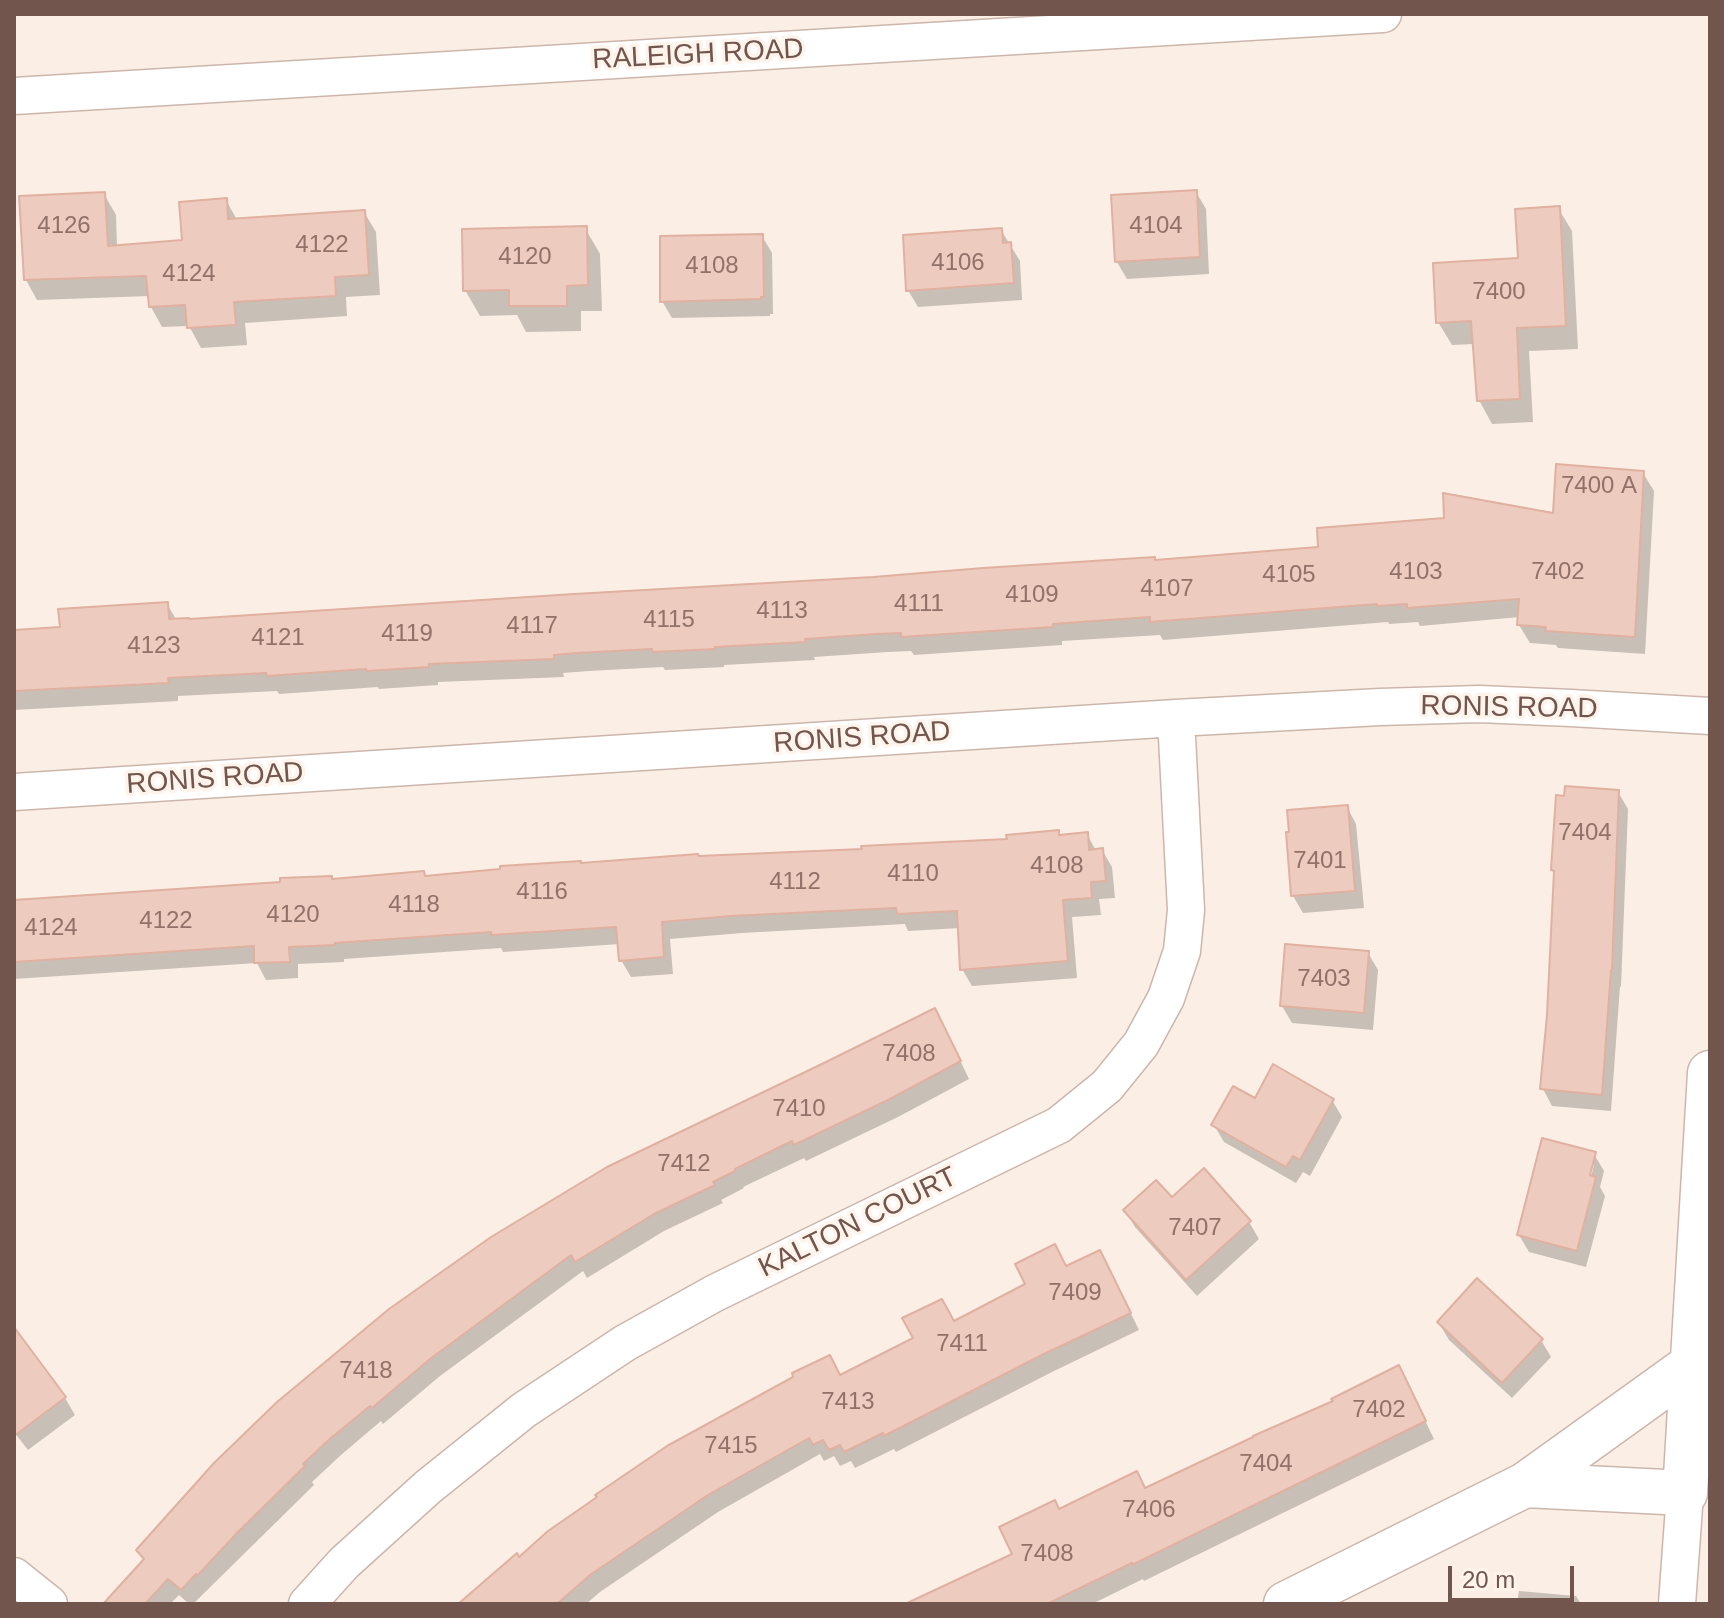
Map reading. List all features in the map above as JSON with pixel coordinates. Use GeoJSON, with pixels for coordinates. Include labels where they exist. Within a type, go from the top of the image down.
{"type":"FeatureCollection","features":[{"type":"Feature","properties":{"kind":"street","name":"RALEIGH ROAD"},"geometry":{"type":"LineString","coordinates":[[14,96],[1383,14]]}},
{"type":"Feature","properties":{"kind":"street","name":"RONIS ROAD"},"geometry":{"type":"LineString","coordinates":[[14,792],[1380,707],[1479,704],[1710,716]]}},
{"type":"Feature","properties":{"kind":"street","name":"KALTON COURT"},"geometry":{"type":"LineString","coordinates":[[307,1604],[344,1563],[428,1487],[524,1410],[625,1343],[715,1293],[1059,1125],[1107,1086],[1141,1044],[1166,998],[1182,951],[1186,910],[1176,718]]}},
{"type":"Feature","properties":{"kind":"street"},"geometry":{"type":"LineString","coordinates":[[1677,1604],[1710,1073]]}},
{"type":"Feature","properties":{"kind":"street"},"geometry":{"type":"LineString","coordinates":[[1286,1604],[1525,1485],[1692,1365]]}},
{"type":"Feature","properties":{"kind":"street"},"geometry":{"type":"LineString","coordinates":[[1525,1485],[1685,1493]]}},
{"type":"Feature","properties":{"kind":"street"},"geometry":{"type":"LineString","coordinates":[[14,1576],[49,1604]]}},
{"type":"Feature","properties":{"kind":"building"},"geometry":{"type":"Polygon","coordinates":[[[1197,190],[1200,257],[1115,262],[1111,195],[1197,190]]]}},
{"type":"Feature","properties":{"kind":"building"},"geometry":{"type":"Polygon","coordinates":[[[105,192],[108,246],[182,240],[179,202],[227,198],[228,219],[365,210],[369,275],[335,277],[336,296],[234,302],[236,325],[187,328],[185,305],[149,307],[146,276],[24,280],[19,196],[105,192]]]}},
{"type":"Feature","properties":{"kind":"building"},"geometry":{"type":"Polygon","coordinates":[[[1560,206],[1566,326],[1517,328],[1520,399],[1477,401],[1471,321],[1436,323],[1433,263],[1518,258],[1515,209],[1560,206]]]}},
{"type":"Feature","properties":{"kind":"building"},"geometry":{"type":"Polygon","coordinates":[[[587,226],[588,285],[567,286],[567,306],[509,306],[509,290],[463,291],[462,229],[587,226]]]}},
{"type":"Feature","properties":{"kind":"building"},"geometry":{"type":"Polygon","coordinates":[[[1002,228],[1003,243],[1011,242],[1014,283],[906,291],[903,235],[1002,228]]]}},
{"type":"Feature","properties":{"kind":"building"},"geometry":{"type":"Polygon","coordinates":[[[763,234],[764,297],[761,299],[660,302],[660,236],[763,234]]]}},
{"type":"Feature","properties":{"kind":"building"},"geometry":{"type":"Polygon","coordinates":[[[1556,464],[1644,471],[1635,637],[1545,631],[1546,627],[1517,625],[1519,599],[1407,608],[1407,604],[1377,604],[1150,622],[1150,617],[901,637],[901,633],[877,634],[715,649],[577,653],[554,655],[554,659],[267,676],[266,673],[168,678],[169,683],[14,691],[14,630],[60,627],[58,609],[168,602],[169,619],[189,619],[1155,557],[1155,560],[1318,547],[1317,528],[1444,518],[1443,493],[1553,513],[1556,464]]]}},
{"type":"Feature","properties":{"kind":"building"},"geometry":{"type":"Polygon","coordinates":[[[1565,786],[1619,790],[1612,970],[1602,1095],[1540,1089],[1547,1015],[1556,795],[1564,796],[1565,786]]]}},
{"type":"Feature","properties":{"kind":"building"},"geometry":{"type":"Polygon","coordinates":[[[1348,805],[1355,891],[1291,896],[1287,810],[1348,805]]]}},
{"type":"Feature","properties":{"kind":"building"},"geometry":{"type":"Polygon","coordinates":[[[1059,830],[1059,835],[1088,832],[1089,850],[1103,848],[1106,881],[1091,882],[1092,898],[1063,900],[1068,961],[960,970],[957,911],[897,914],[896,908],[662,922],[664,957],[619,961],[616,927],[491,935],[491,932],[289,947],[290,962],[254,963],[254,946],[14,962],[14,900],[280,882],[280,878],[332,876],[332,879],[424,871],[425,876],[500,869],[500,866],[698,854],[862,849],[861,846],[1007,839],[1006,835],[1059,830]]]}},
{"type":"Feature","properties":{"kind":"building"},"geometry":{"type":"Polygon","coordinates":[[[1285,944],[1369,951],[1364,1013],[1280,1006],[1285,944]]]}},
{"type":"Feature","properties":{"kind":"building"},"geometry":{"type":"Polygon","coordinates":[[[935,1008],[961,1061],[794,1145],[792,1141],[735,1169],[713,1182],[715,1185],[654,1214],[575,1262],[571,1255],[430,1359],[331,1438],[181,1590],[168,1579],[145,1604],[103,1604],[144,1559],[136,1550],[214,1463],[277,1402],[389,1309],[491,1237],[607,1167],[935,1008]]]}},
{"type":"Feature","properties":{"kind":"building"},"geometry":{"type":"Polygon","coordinates":[[[1273,1064],[1334,1099],[1300,1160],[1293,1156],[1286,1167],[1211,1125],[1233,1086],[1255,1098],[1273,1064]]]}},
{"type":"Feature","properties":{"kind":"building"},"geometry":{"type":"Polygon","coordinates":[[[1542,1138],[1596,1152],[1590,1175],[1596,1177],[1577,1251],[1517,1235],[1542,1138]]]}},
{"type":"Feature","properties":{"kind":"building"},"geometry":{"type":"Polygon","coordinates":[[[1204,1168],[1251,1221],[1186,1280],[1123,1210],[1156,1180],[1172,1197],[1204,1168]]]}},
{"type":"Feature","properties":{"kind":"building"},"geometry":{"type":"Polygon","coordinates":[[[1055,1244],[1066,1266],[1100,1250],[1131,1313],[884,1436],[883,1433],[844,1452],[840,1445],[829,1450],[823,1440],[813,1445],[809,1438],[708,1495],[590,1575],[557,1604],[458,1604],[517,1553],[519,1557],[548,1531],[597,1497],[595,1495],[667,1446],[793,1377],[792,1373],[830,1355],[840,1375],[913,1338],[902,1318],[942,1299],[954,1321],[1025,1284],[1015,1264],[1055,1244]]]}},
{"type":"Feature","properties":{"kind":"building"},"geometry":{"type":"Polygon","coordinates":[[[1477,1278],[1543,1339],[1502,1383],[1437,1322],[1477,1278]]]}},
{"type":"Feature","properties":{"kind":"building"},"geometry":{"type":"Polygon","coordinates":[[[14,1327],[66,1397],[14,1436],[14,1327]]]}},
{"type":"Feature","properties":{"kind":"building"},"geometry":{"type":"Polygon","coordinates":[[[1399,1365],[1426,1421],[1132,1565],[1047,1604],[905,1604],[1012,1554],[999,1527],[1055,1500],[1059,1509],[1137,1471],[1145,1488],[1333,1401],[1331,1399],[1399,1365]]]}}]}
